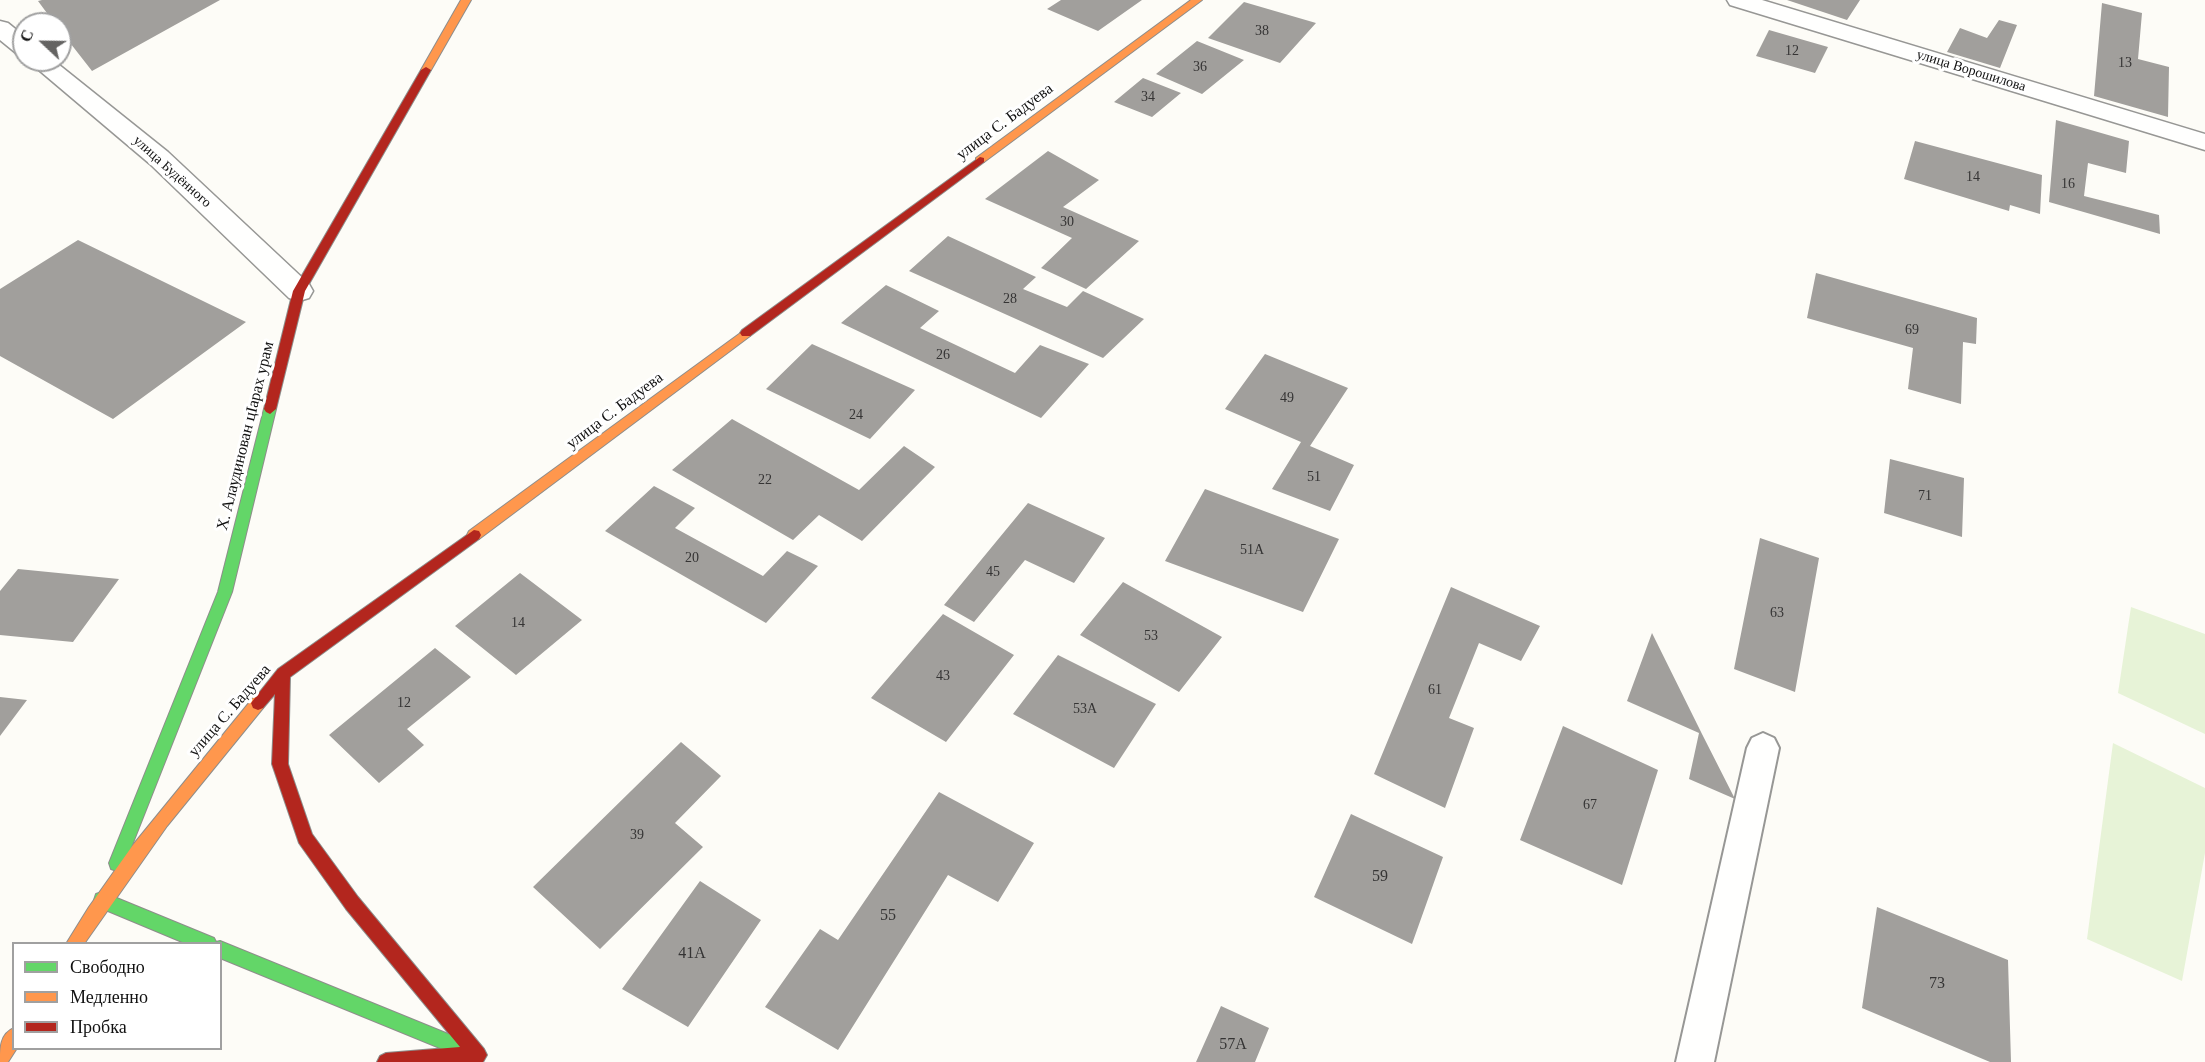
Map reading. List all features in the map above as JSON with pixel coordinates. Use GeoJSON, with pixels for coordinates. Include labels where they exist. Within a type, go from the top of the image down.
{"type":"FeatureCollection","features":[{"type":"Feature","properties":{"kind":"main road","name":"Х. Алаудинован цIарах урам"},"geometry":{"type":"LineString","coordinates":[[102,900],[225,592],[299,291],[466,0]]}},
{"type":"Feature","properties":{"kind":"main road","name":"улица С. Бадуева"},"geometry":{"type":"LineString","coordinates":[[102,900],[204,766],[283,674],[467,541],[1197,0]]}},
{"type":"Feature","properties":{"kind":"main road"},"geometry":{"type":"LineString","coordinates":[[283,674],[280,764],[305,838],[352,903],[482,1057]]}},
{"type":"Feature","properties":{"kind":"main road"},"geometry":{"type":"LineString","coordinates":[[75,942],[102,900],[203,942]]}},
{"type":"Feature","properties":{"kind":"main road"},"geometry":{"type":"LineString","coordinates":[[222,950],[482,1057]]}},
{"type":"Feature","properties":{"kind":"main road"},"geometry":{"type":"LineString","coordinates":[[0,1058],[12,1040]]}},
{"type":"Feature","properties":{"kind":"main road"},"geometry":{"type":"LineString","coordinates":[[386,1062],[482,1057]]}},
{"type":"Feature","properties":{"kind":"street","name":"улица Ворошилова"},"geometry":{"type":"LineString","coordinates":[[1738,0],[2205,142]]}},
{"type":"Feature","properties":{"kind":"street"},"geometry":{"type":"LineString","coordinates":[[0,28],[12,38]]}},
{"type":"Feature","properties":{"kind":"street","name":"улица Будённого"},"geometry":{"type":"LineString","coordinates":[[54,72],[159,158],[299,291]]}},
{"type":"Feature","properties":{"kind":"lane"},"geometry":{"type":"LineString","coordinates":[[1695,1062],[1763,748]]}},
{"type":"Feature","properties":{"kind":"green space"},"geometry":{"type":"Polygon","coordinates":[[[2131,607],[2205,634],[2205,734],[2118,693],[2131,607]]]}},
{"type":"Feature","properties":{"kind":"green space"},"geometry":{"type":"Polygon","coordinates":[[[2113,743],[2205,788],[2205,853],[2182,981],[2087,939],[2113,743]]]}},
{"type":"Feature","properties":{"kind":"building"},"geometry":{"type":"Polygon","coordinates":[[[220,0],[92,71],[72,45],[72,12],[46,12],[38,1],[220,0]]]}},
{"type":"Feature","properties":{"kind":"building"},"geometry":{"type":"Polygon","coordinates":[[[1061,0],[1142,0],[1098,31],[1047,9],[1061,0]]]}},
{"type":"Feature","properties":{"kind":"building"},"geometry":{"type":"Polygon","coordinates":[[[1787,0],[1860,0],[1847,20],[1787,0]]]}},
{"type":"Feature","properties":{"kind":"building"},"geometry":{"type":"Polygon","coordinates":[[[1244,2],[1316,23],[1280,63],[1208,38],[1244,2]]]}},
{"type":"Feature","properties":{"kind":"building"},"geometry":{"type":"Polygon","coordinates":[[[2102,3],[2142,13],[2138,59],[2169,67],[2168,117],[2094,96],[2102,3]]]}},
{"type":"Feature","properties":{"kind":"building"},"geometry":{"type":"Polygon","coordinates":[[[1999,20],[2017,25],[2000,68],[1947,52],[1960,28],[1987,38],[1999,20]]]}},
{"type":"Feature","properties":{"kind":"building"},"geometry":{"type":"Polygon","coordinates":[[[1769,30],[1828,47],[1815,73],[1756,56],[1769,30]]]}},
{"type":"Feature","properties":{"kind":"building"},"geometry":{"type":"Polygon","coordinates":[[[1197,41],[1244,60],[1202,94],[1156,74],[1197,41]]]}},
{"type":"Feature","properties":{"kind":"building"},"geometry":{"type":"Polygon","coordinates":[[[1143,78],[1181,93],[1152,117],[1114,102],[1143,78]]]}},
{"type":"Feature","properties":{"kind":"building"},"geometry":{"type":"Polygon","coordinates":[[[2056,120],[2129,141],[2126,173],[2088,163],[2084,196],[2159,215],[2160,234],[2049,202],[2056,120]]]}},
{"type":"Feature","properties":{"kind":"building"},"geometry":{"type":"Polygon","coordinates":[[[1915,141],[2042,175],[2040,214],[2010,205],[2009,211],[1904,179],[1915,141]]]}},
{"type":"Feature","properties":{"kind":"building"},"geometry":{"type":"Polygon","coordinates":[[[1048,151],[1099,180],[1063,207],[1139,241],[1086,289],[1041,268],[1072,238],[985,199],[1048,151]]]}},
{"type":"Feature","properties":{"kind":"building"},"geometry":{"type":"Polygon","coordinates":[[[948,236],[1036,277],[1023,289],[1067,307],[1083,291],[1144,319],[1103,358],[909,271],[948,236]]]}},
{"type":"Feature","properties":{"kind":"building"},"geometry":{"type":"Polygon","coordinates":[[[78,240],[246,322],[113,419],[0,356],[0,289],[78,240]]]}},
{"type":"Feature","properties":{"kind":"building"},"geometry":{"type":"Polygon","coordinates":[[[1816,273],[1977,318],[1976,344],[1963,342],[1961,404],[1908,389],[1913,348],[1807,318],[1816,273]]]}},
{"type":"Feature","properties":{"kind":"building"},"geometry":{"type":"Polygon","coordinates":[[[886,285],[939,311],[920,328],[1015,373],[1040,345],[1089,364],[1041,418],[841,323],[886,285]]]}},
{"type":"Feature","properties":{"kind":"building"},"geometry":{"type":"Polygon","coordinates":[[[812,344],[915,390],[870,439],[766,389],[812,344]]]}},
{"type":"Feature","properties":{"kind":"building"},"geometry":{"type":"Polygon","coordinates":[[[1265,354],[1348,388],[1310,446],[1354,465],[1330,511],[1272,489],[1301,442],[1225,409],[1265,354]]]}},
{"type":"Feature","properties":{"kind":"building"},"geometry":{"type":"Polygon","coordinates":[[[732,419],[859,490],[904,446],[935,467],[862,541],[819,515],[793,540],[672,470],[732,419]]]}},
{"type":"Feature","properties":{"kind":"building"},"geometry":{"type":"Polygon","coordinates":[[[1890,459],[1964,478],[1962,537],[1884,513],[1890,459]]]}},
{"type":"Feature","properties":{"kind":"building"},"geometry":{"type":"Polygon","coordinates":[[[654,486],[695,508],[675,528],[763,576],[787,551],[818,566],[766,623],[605,531],[654,486]]]}},
{"type":"Feature","properties":{"kind":"building"},"geometry":{"type":"Polygon","coordinates":[[[1205,489],[1339,539],[1303,612],[1165,561],[1205,489]]]}},
{"type":"Feature","properties":{"kind":"building"},"geometry":{"type":"Polygon","coordinates":[[[1028,503],[1105,538],[1074,583],[1025,560],[974,622],[944,605],[1028,503]]]}},
{"type":"Feature","properties":{"kind":"building"},"geometry":{"type":"Polygon","coordinates":[[[1760,538],[1819,558],[1795,692],[1734,669],[1760,538]]]}},
{"type":"Feature","properties":{"kind":"building"},"geometry":{"type":"Polygon","coordinates":[[[18,569],[119,579],[73,642],[0,635],[0,591],[18,569]]]}},
{"type":"Feature","properties":{"kind":"building"},"geometry":{"type":"Polygon","coordinates":[[[520,573],[582,620],[516,675],[455,626],[520,573]]]}},
{"type":"Feature","properties":{"kind":"building"},"geometry":{"type":"Polygon","coordinates":[[[1123,582],[1222,637],[1179,692],[1080,635],[1123,582]]]}},
{"type":"Feature","properties":{"kind":"building"},"geometry":{"type":"Polygon","coordinates":[[[1451,587],[1540,626],[1521,661],[1479,643],[1449,718],[1474,728],[1445,808],[1374,774],[1451,587]]]}},
{"type":"Feature","properties":{"kind":"building"},"geometry":{"type":"Polygon","coordinates":[[[943,614],[1014,655],[946,742],[871,698],[943,614]]]}},
{"type":"Feature","properties":{"kind":"building"},"geometry":{"type":"Polygon","coordinates":[[[1652,633],[1735,799],[1689,779],[1699,733],[1627,701],[1652,633]]]}},
{"type":"Feature","properties":{"kind":"building"},"geometry":{"type":"Polygon","coordinates":[[[435,648],[471,677],[407,729],[424,745],[379,783],[329,735],[435,648]]]}},
{"type":"Feature","properties":{"kind":"building"},"geometry":{"type":"Polygon","coordinates":[[[1058,655],[1156,704],[1114,768],[1013,714],[1058,655]]]}},
{"type":"Feature","properties":{"kind":"building"},"geometry":{"type":"Polygon","coordinates":[[[0,697],[27,700],[0,736],[0,697]]]}},
{"type":"Feature","properties":{"kind":"building"},"geometry":{"type":"Polygon","coordinates":[[[1563,726],[1658,770],[1622,885],[1520,840],[1563,726]]]}},
{"type":"Feature","properties":{"kind":"building"},"geometry":{"type":"Polygon","coordinates":[[[681,742],[721,776],[675,823],[703,847],[600,949],[533,887],[681,742]]]}},
{"type":"Feature","properties":{"kind":"building"},"geometry":{"type":"Polygon","coordinates":[[[939,792],[1034,843],[998,902],[948,875],[838,1050],[765,1007],[820,929],[838,940],[939,792]]]}},
{"type":"Feature","properties":{"kind":"building"},"geometry":{"type":"Polygon","coordinates":[[[1351,814],[1443,857],[1412,944],[1314,897],[1351,814]]]}},
{"type":"Feature","properties":{"kind":"building"},"geometry":{"type":"Polygon","coordinates":[[[700,881],[761,920],[688,1027],[622,989],[700,881]]]}},
{"type":"Feature","properties":{"kind":"building"},"geometry":{"type":"Polygon","coordinates":[[[1877,907],[2008,960],[2011,1062],[1990,1062],[1862,1008],[1877,907]]]}},
{"type":"Feature","properties":{"kind":"building"},"geometry":{"type":"Polygon","coordinates":[[[1221,1006],[1269,1028],[1255,1062],[1196,1062],[1221,1006]]]}},
{"type":"Feature","properties":{"kind":"traffic: fast"},"geometry":{"type":"LineString","coordinates":[[117,863],[225,592],[270,409]]}},
{"type":"Feature","properties":{"kind":"traffic: fast"},"geometry":{"type":"LineString","coordinates":[[102,900],[203,942]]}},
{"type":"Feature","properties":{"kind":"traffic: fast"},"geometry":{"type":"LineString","coordinates":[[222,950],[474,1053]]}},
{"type":"Feature","properties":{"kind":"traffic: slow"},"geometry":{"type":"LineString","coordinates":[[426,70],[466,0]]}},
{"type":"Feature","properties":{"kind":"traffic: slow"},"geometry":{"type":"LineString","coordinates":[[980,160],[1197,0]]}},
{"type":"Feature","properties":{"kind":"traffic: slow"},"geometry":{"type":"LineString","coordinates":[[474,535],[746,333]]}},
{"type":"Feature","properties":{"kind":"traffic: slow"},"geometry":{"type":"LineString","coordinates":[[75,942],[116,881],[162,820],[258,703]]}},
{"type":"Feature","properties":{"kind":"traffic: slow"},"geometry":{"type":"LineString","coordinates":[[0,1058],[12,1040]]}},
{"type":"Feature","properties":{"kind":"traffic: jam"},"geometry":{"type":"LineString","coordinates":[[270,409],[299,291],[426,70]]}},
{"type":"Feature","properties":{"kind":"traffic: jam"},"geometry":{"type":"LineString","coordinates":[[746,333],[980,160]]}},
{"type":"Feature","properties":{"kind":"traffic: jam"},"geometry":{"type":"LineString","coordinates":[[258,703],[283,674],[474,535]]}},
{"type":"Feature","properties":{"kind":"traffic: jam"},"geometry":{"type":"LineString","coordinates":[[283,674],[280,764],[305,838],[352,903],[478,1055]]}},
{"type":"Feature","properties":{"kind":"traffic: jam"},"geometry":{"type":"LineString","coordinates":[[386,1062],[471,1055]]}}]}
